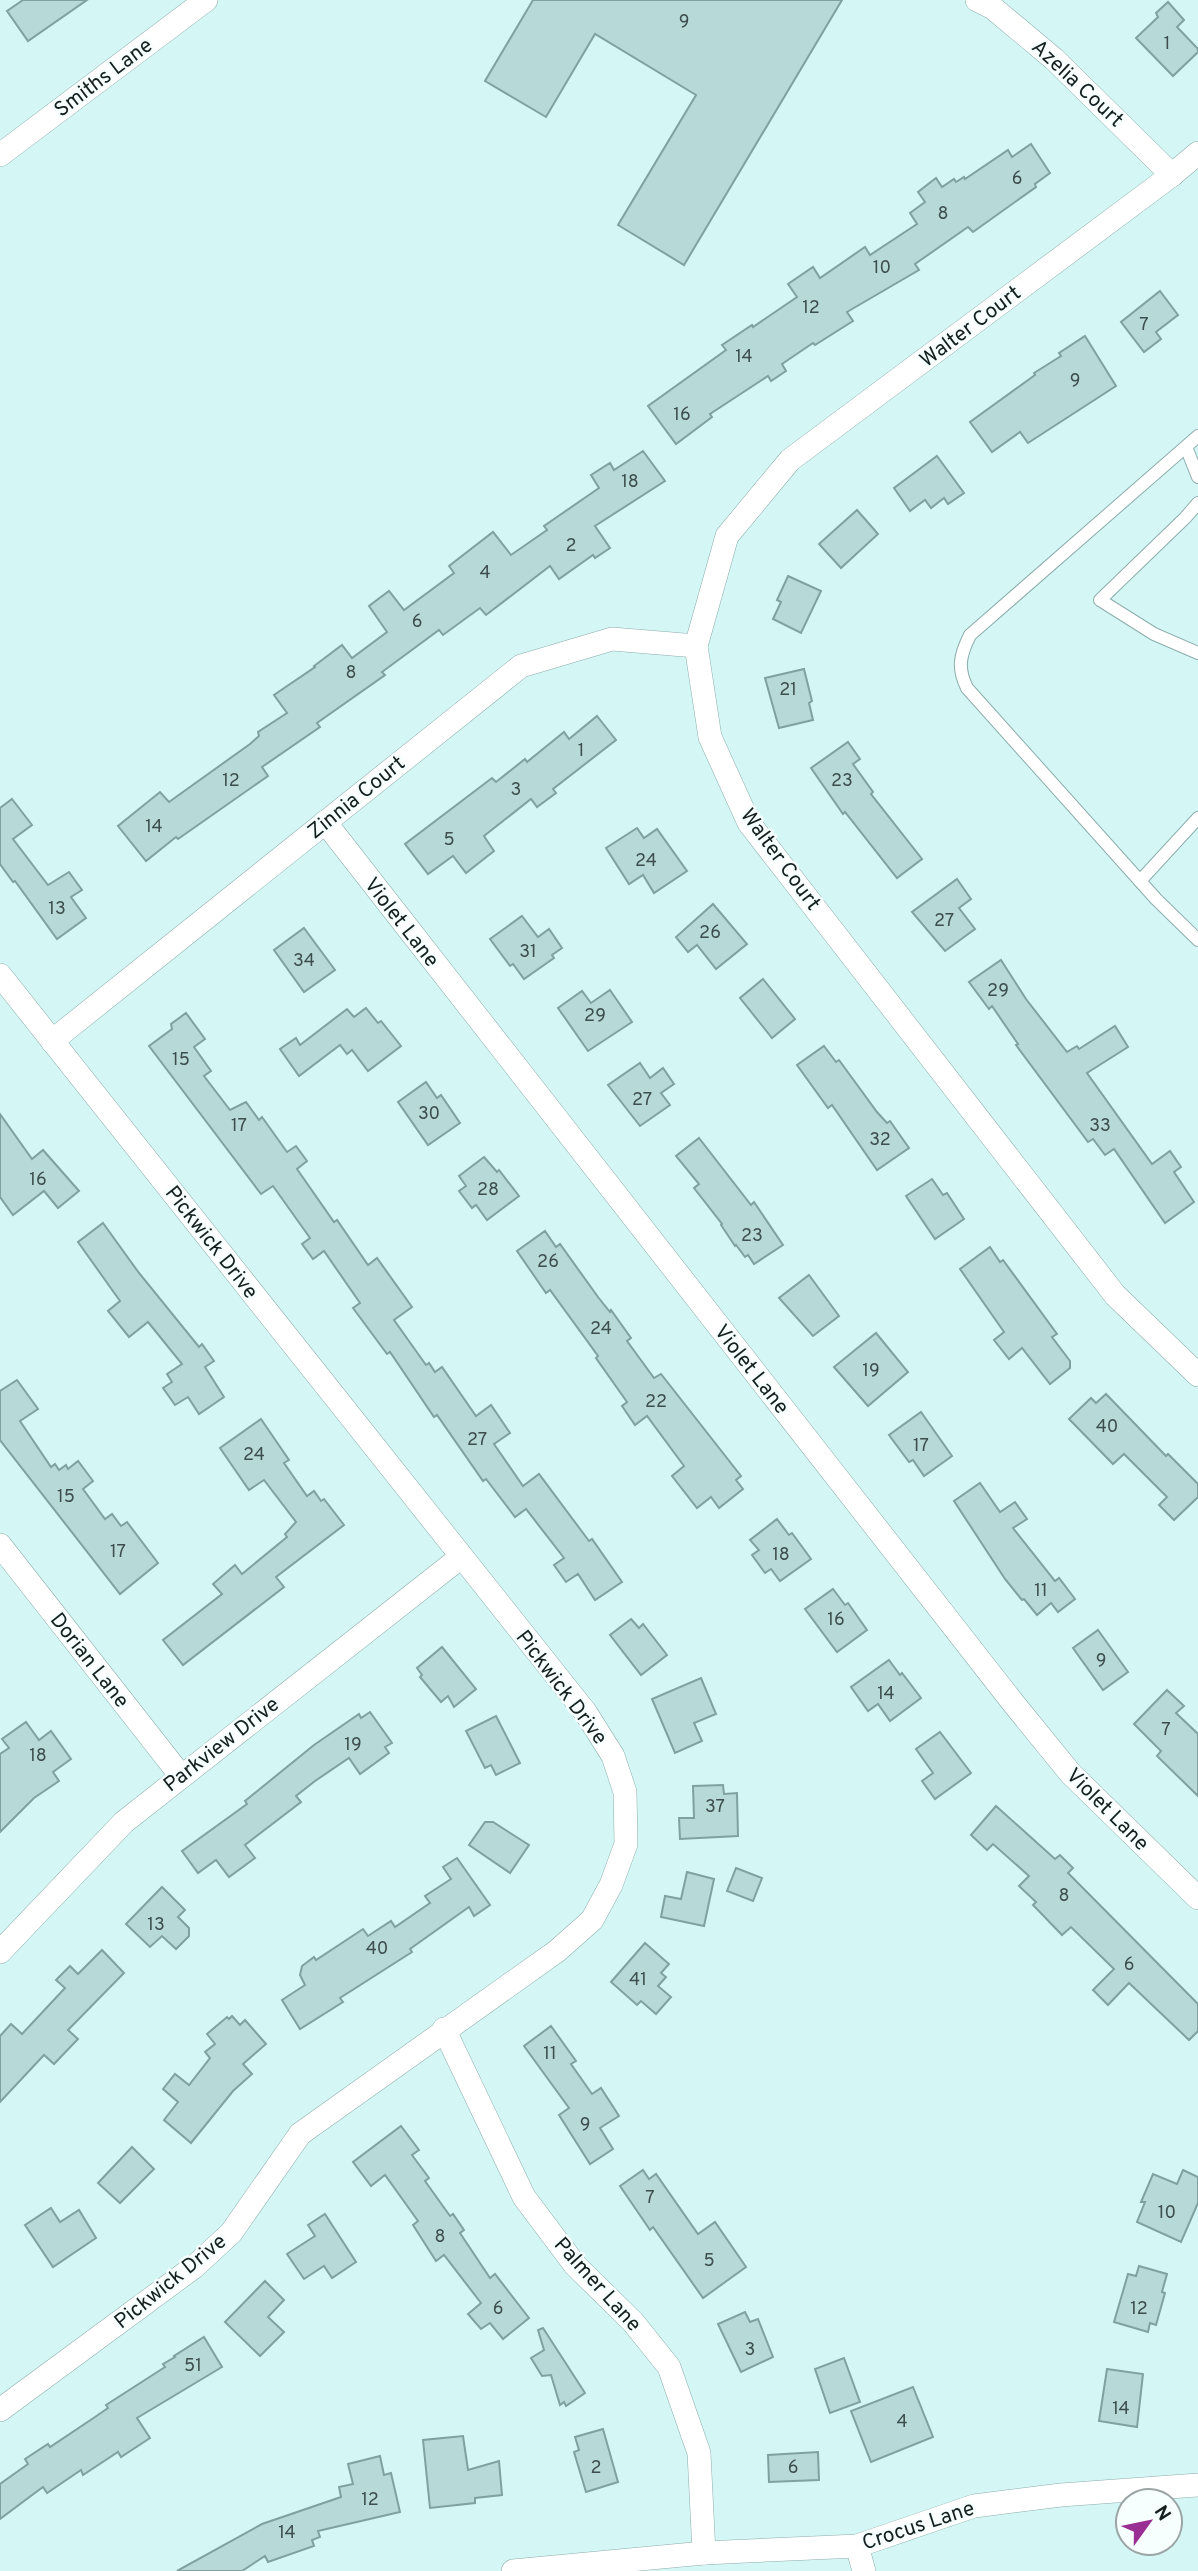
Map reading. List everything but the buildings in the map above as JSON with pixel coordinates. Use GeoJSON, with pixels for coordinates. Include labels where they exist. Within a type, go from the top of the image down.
{"type":"FeatureCollection","features":[{"type":"Feature","properties":{"kind":"street","name":"Smiths Lane"},"geometry":{"type":"LineString","coordinates":[[0,155],[206,0]]}},
{"type":"Feature","properties":{"kind":"street","name":"Azelia Court"},"geometry":{"type":"LineString","coordinates":[[977,0],[993,8],[1054,59],[1172,175]]}},
{"type":"Feature","properties":{"kind":"street","name":"Walter Court"},"geometry":{"type":"LineString","coordinates":[[1198,153],[790,460],[727,536],[695,646],[710,737],[749,822],[1115,1295],[1198,1375]]}},
{"type":"Feature","properties":{"kind":"street","name":"Zinnia Court"},"geometry":{"type":"LineString","coordinates":[[52,1041],[521,666],[612,639],[695,646]]}},
{"type":"Feature","properties":{"kind":"street","name":"Violet Lane"},"geometry":{"type":"LineString","coordinates":[[325,822],[1030,1724],[1071,1774],[1198,1898]]}},
{"type":"Feature","properties":{"kind":"street","name":"Pickwick Drive"},"geometry":{"type":"LineString","coordinates":[[0,975],[586,1713],[612,1756],[625,1792],[626,1844],[611,1885],[592,1920],[557,1951],[300,2133],[231,2233],[194,2267],[0,2410]]}},
{"type":"Feature","properties":{"kind":"street","name":"Dorian Lane"},"geometry":{"type":"LineString","coordinates":[[0,1545],[181,1776]]}},
{"type":"Feature","properties":{"kind":"street","name":"Parkview Drive"},"geometry":{"type":"LineString","coordinates":[[0,1952],[124,1822],[461,1557]]}},
{"type":"Feature","properties":{"kind":"street","name":"Palmer Lane"},"geometry":{"type":"LineString","coordinates":[[444,2029],[524,2197],[575,2265],[634,2322],[669,2367],[699,2453],[704,2553]]}},
{"type":"Feature","properties":{"kind":"street","name":"Crocus Lane"},"geometry":{"type":"LineString","coordinates":[[513,2571],[704,2553],[857,2546],[974,2506],[1061,2495],[1198,2485]]}},
{"type":"Feature","properties":{"kind":"street"},"geometry":{"type":"LineString","coordinates":[[857,2546],[864,2571]]}},
{"type":"Feature","properties":{"kind":"lane"},"geometry":{"type":"LineString","coordinates":[[1198,436],[970,635],[961,652],[961,676],[967,688],[1140,881],[1198,940]]}},
{"type":"Feature","properties":{"kind":"lane"},"geometry":{"type":"LineString","coordinates":[[1186,447],[1198,477]]}},
{"type":"Feature","properties":{"kind":"lane"},"geometry":{"type":"LineString","coordinates":[[1198,503],[1100,600],[1154,634],[1198,653]]}},
{"type":"Feature","properties":{"kind":"lane"},"geometry":{"type":"LineString","coordinates":[[1140,881],[1198,818]]}}]}
